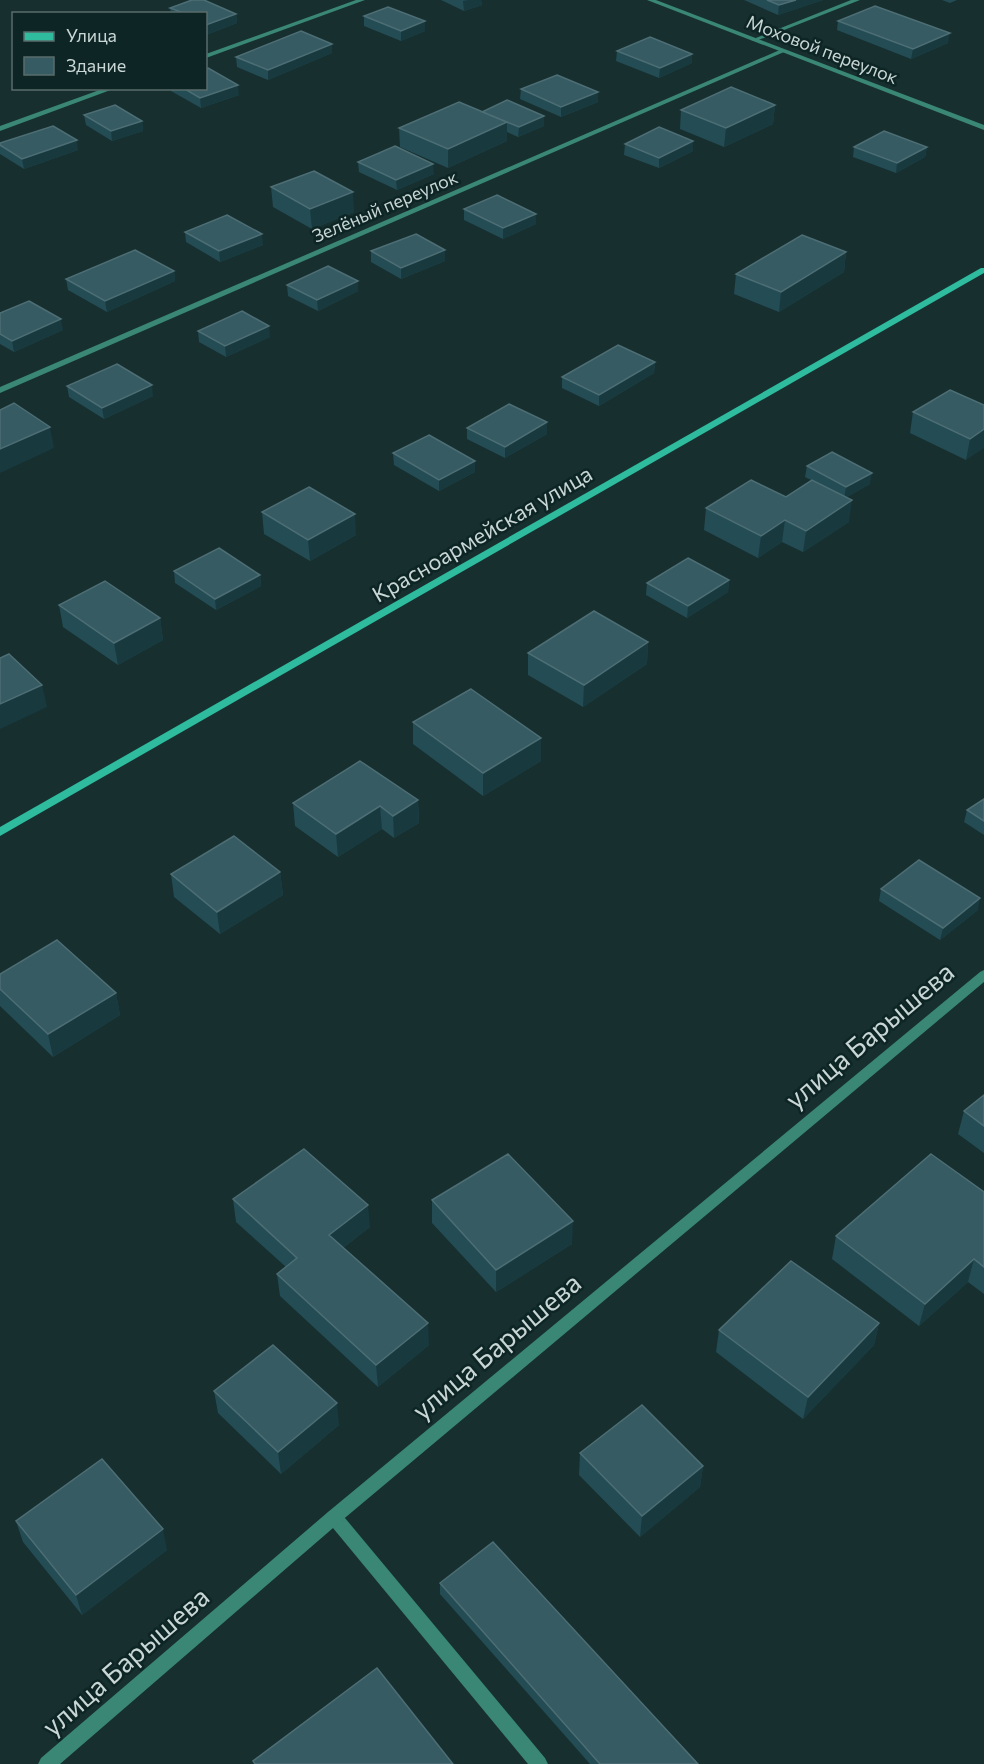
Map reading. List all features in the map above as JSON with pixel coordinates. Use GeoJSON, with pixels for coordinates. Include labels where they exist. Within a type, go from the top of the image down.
{"type":"FeatureCollection","features":[{"type":"Feature","properties":{"kind":"main road","name":"Красноармейская улица"},"geometry":{"type":"LineString","coordinates":[[0,832],[984,270]]}},
{"type":"Feature","properties":{"kind":"street"},"geometry":{"type":"LineString","coordinates":[[207,56],[362,0]]}},
{"type":"Feature","properties":{"kind":"street","name":"Моховой переулок"},"geometry":{"type":"LineString","coordinates":[[650,0],[984,128]]}},
{"type":"Feature","properties":{"kind":"street"},"geometry":{"type":"LineString","coordinates":[[754,40],[857,0]]}},
{"type":"Feature","properties":{"kind":"street","name":"Зелёный переулок"},"geometry":{"type":"LineString","coordinates":[[0,390],[782,51]]}},
{"type":"Feature","properties":{"kind":"street"},"geometry":{"type":"LineString","coordinates":[[0,129],[107,90]]}},
{"type":"Feature","properties":{"kind":"street","name":"улица Барышева"},"geometry":{"type":"LineString","coordinates":[[47,1764],[334,1517],[984,975]]}},
{"type":"Feature","properties":{"kind":"street"},"geometry":{"type":"LineString","coordinates":[[334,1517],[539,1764]]}},
{"type":"Feature","properties":{"kind":"building"},"geometry":{"type":"Polygon","coordinates":[[[192,0],[204,0],[236,14],[207,25],[207,12],[181,12],[170,8],[192,0]]]}},
{"type":"Feature","properties":{"kind":"building"},"geometry":{"type":"Polygon","coordinates":[[[767,0],[796,0],[779,5],[767,0]]]}},
{"type":"Feature","properties":{"kind":"building"},"geometry":{"type":"Polygon","coordinates":[[[875,6],[950,33],[913,49],[838,21],[875,6]]]}},
{"type":"Feature","properties":{"kind":"building"},"geometry":{"type":"Polygon","coordinates":[[[388,7],[425,21],[401,31],[364,16],[388,7]]]}},
{"type":"Feature","properties":{"kind":"building"},"geometry":{"type":"Polygon","coordinates":[[[301,31],[332,44],[268,70],[236,57],[301,31]]]}},
{"type":"Feature","properties":{"kind":"building"},"geometry":{"type":"Polygon","coordinates":[[[650,37],[692,54],[660,68],[617,51],[650,37]]]}},
{"type":"Feature","properties":{"kind":"building"},"geometry":{"type":"Polygon","coordinates":[[[207,68],[238,85],[200,98],[186,90],[207,90],[207,68]]]}},
{"type":"Feature","properties":{"kind":"building"},"geometry":{"type":"Polygon","coordinates":[[[557,75],[598,92],[561,107],[521,89],[557,75]]]}},
{"type":"Feature","properties":{"kind":"building"},"geometry":{"type":"Polygon","coordinates":[[[731,87],[775,105],[726,128],[681,110],[731,87]]]}},
{"type":"Feature","properties":{"kind":"building"},"geometry":{"type":"Polygon","coordinates":[[[507,100],[544,116],[519,127],[482,112],[507,100]]]}},
{"type":"Feature","properties":{"kind":"building"},"geometry":{"type":"Polygon","coordinates":[[[459,102],[507,122],[448,149],[399,128],[459,102]]]}},
{"type":"Feature","properties":{"kind":"building"},"geometry":{"type":"Polygon","coordinates":[[[115,105],[142,121],[111,131],[84,115],[115,105]]]}},
{"type":"Feature","properties":{"kind":"building"},"geometry":{"type":"Polygon","coordinates":[[[53,126],[77,140],[22,159],[0,145],[0,143],[53,126]]]}},
{"type":"Feature","properties":{"kind":"building"},"geometry":{"type":"Polygon","coordinates":[[[659,127],[693,141],[659,158],[625,144],[659,127]]]}},
{"type":"Feature","properties":{"kind":"building"},"geometry":{"type":"Polygon","coordinates":[[[884,131],[927,147],[897,163],[854,147],[884,131]]]}},
{"type":"Feature","properties":{"kind":"building"},"geometry":{"type":"Polygon","coordinates":[[[395,146],[433,164],[396,180],[358,162],[395,146]]]}},
{"type":"Feature","properties":{"kind":"building"},"geometry":{"type":"Polygon","coordinates":[[[314,171],[353,192],[310,209],[271,187],[314,171]]]}},
{"type":"Feature","properties":{"kind":"building"},"geometry":{"type":"Polygon","coordinates":[[[497,195],[536,214],[503,228],[464,209],[497,195]]]}},
{"type":"Feature","properties":{"kind":"building"},"geometry":{"type":"Polygon","coordinates":[[[227,215],[262,234],[219,251],[185,232],[227,215]]]}},
{"type":"Feature","properties":{"kind":"building"},"geometry":{"type":"Polygon","coordinates":[[[416,234],[445,250],[401,268],[371,251],[416,234]]]}},
{"type":"Feature","properties":{"kind":"building"},"geometry":{"type":"Polygon","coordinates":[[[802,235],[846,252],[781,292],[736,274],[802,235]]]}},
{"type":"Feature","properties":{"kind":"building"},"geometry":{"type":"Polygon","coordinates":[[[135,250],[174,271],[105,301],[66,279],[135,250]]]}},
{"type":"Feature","properties":{"kind":"building"},"geometry":{"type":"Polygon","coordinates":[[[328,266],[358,281],[317,300],[287,285],[328,266]]]}},
{"type":"Feature","properties":{"kind":"building"},"geometry":{"type":"Polygon","coordinates":[[[29,301],[61,319],[12,341],[0,334],[0,313],[29,301]]]}},
{"type":"Feature","properties":{"kind":"building"},"geometry":{"type":"Polygon","coordinates":[[[242,311],[269,326],[225,346],[198,331],[242,311]]]}},
{"type":"Feature","properties":{"kind":"building"},"geometry":{"type":"Polygon","coordinates":[[[618,345],[655,362],[599,395],[562,377],[618,345]]]}},
{"type":"Feature","properties":{"kind":"building"},"geometry":{"type":"Polygon","coordinates":[[[117,364],[152,385],[102,408],[67,386],[117,364]]]}},
{"type":"Feature","properties":{"kind":"building"},"geometry":{"type":"Polygon","coordinates":[[[950,390],[984,405],[984,429],[970,439],[913,412],[950,390]]]}},
{"type":"Feature","properties":{"kind":"building"},"geometry":{"type":"Polygon","coordinates":[[[14,403],[50,427],[0,449],[0,410],[14,403]]]}},
{"type":"Feature","properties":{"kind":"building"},"geometry":{"type":"Polygon","coordinates":[[[509,404],[547,422],[505,447],[467,428],[509,404]]]}},
{"type":"Feature","properties":{"kind":"building"},"geometry":{"type":"Polygon","coordinates":[[[429,435],[475,461],[439,480],[393,453],[429,435]]]}},
{"type":"Feature","properties":{"kind":"building"},"geometry":{"type":"Polygon","coordinates":[[[832,452],[872,473],[846,487],[807,466],[832,452]]]}},
{"type":"Feature","properties":{"kind":"building"},"geometry":{"type":"Polygon","coordinates":[[[751,480],[786,497],[812,480],[852,500],[806,531],[785,520],[761,536],[706,508],[751,480]]]}},
{"type":"Feature","properties":{"kind":"building"},"geometry":{"type":"Polygon","coordinates":[[[309,487],[355,514],[308,540],[262,512],[309,487]]]}},
{"type":"Feature","properties":{"kind":"building"},"geometry":{"type":"Polygon","coordinates":[[[219,548],[260,575],[215,599],[174,571],[219,548]]]}},
{"type":"Feature","properties":{"kind":"building"},"geometry":{"type":"Polygon","coordinates":[[[688,558],[729,580],[688,606],[647,583],[688,558]]]}},
{"type":"Feature","properties":{"kind":"building"},"geometry":{"type":"Polygon","coordinates":[[[105,581],[160,618],[114,643],[59,605],[105,581]]]}},
{"type":"Feature","properties":{"kind":"building"},"geometry":{"type":"Polygon","coordinates":[[[594,611],[648,642],[584,685],[528,653],[594,611]]]}},
{"type":"Feature","properties":{"kind":"building"},"geometry":{"type":"Polygon","coordinates":[[[9,654],[42,685],[0,704],[0,658],[9,654]]]}},
{"type":"Feature","properties":{"kind":"building"},"geometry":{"type":"Polygon","coordinates":[[[471,689],[541,738],[483,773],[413,722],[471,689]]]}},
{"type":"Feature","properties":{"kind":"building"},"geometry":{"type":"Polygon","coordinates":[[[360,761],[418,800],[393,816],[380,806],[336,834],[293,803],[360,761]]]}},
{"type":"Feature","properties":{"kind":"building"},"geometry":{"type":"Polygon","coordinates":[[[984,799],[984,821],[967,810],[984,799]]]}},
{"type":"Feature","properties":{"kind":"building"},"geometry":{"type":"Polygon","coordinates":[[[234,836],[280,872],[217,912],[171,874],[234,836]]]}},
{"type":"Feature","properties":{"kind":"building"},"geometry":{"type":"Polygon","coordinates":[[[919,860],[980,898],[943,928],[881,889],[919,860]]]}},
{"type":"Feature","properties":{"kind":"building"},"geometry":{"type":"Polygon","coordinates":[[[57,940],[116,993],[48,1034],[0,989],[0,974],[57,940]]]}},
{"type":"Feature","properties":{"kind":"building"},"geometry":{"type":"Polygon","coordinates":[[[984,1095],[984,1126],[964,1111],[984,1095]]]}},
{"type":"Feature","properties":{"kind":"building"},"geometry":{"type":"Polygon","coordinates":[[[304,1149],[368,1205],[329,1235],[428,1323],[376,1365],[277,1274],[297,1258],[233,1199],[304,1149]]]}},
{"type":"Feature","properties":{"kind":"building"},"geometry":{"type":"Polygon","coordinates":[[[508,1154],[573,1221],[496,1270],[432,1200],[508,1154]]]}},
{"type":"Feature","properties":{"kind":"building"},"geometry":{"type":"Polygon","coordinates":[[[931,1154],[984,1192],[984,1267],[974,1259],[925,1304],[836,1236],[931,1154]]]}},
{"type":"Feature","properties":{"kind":"building"},"geometry":{"type":"Polygon","coordinates":[[[791,1261],[879,1323],[808,1397],[719,1330],[791,1261]]]}},
{"type":"Feature","properties":{"kind":"building"},"geometry":{"type":"Polygon","coordinates":[[[273,1345],[337,1403],[278,1452],[214,1391],[273,1345]]]}},
{"type":"Feature","properties":{"kind":"building"},"geometry":{"type":"Polygon","coordinates":[[[642,1405],[703,1466],[642,1516],[580,1453],[642,1405]]]}},
{"type":"Feature","properties":{"kind":"building"},"geometry":{"type":"Polygon","coordinates":[[[102,1459],[163,1529],[76,1595],[16,1521],[102,1459]]]}},
{"type":"Feature","properties":{"kind":"building"},"geometry":{"type":"Polygon","coordinates":[[[493,1542],[698,1764],[600,1764],[440,1583],[493,1542]]]}},
{"type":"Feature","properties":{"kind":"building"},"geometry":{"type":"Polygon","coordinates":[[[377,1668],[453,1764],[255,1764],[253,1761],[377,1668]]]}}]}
